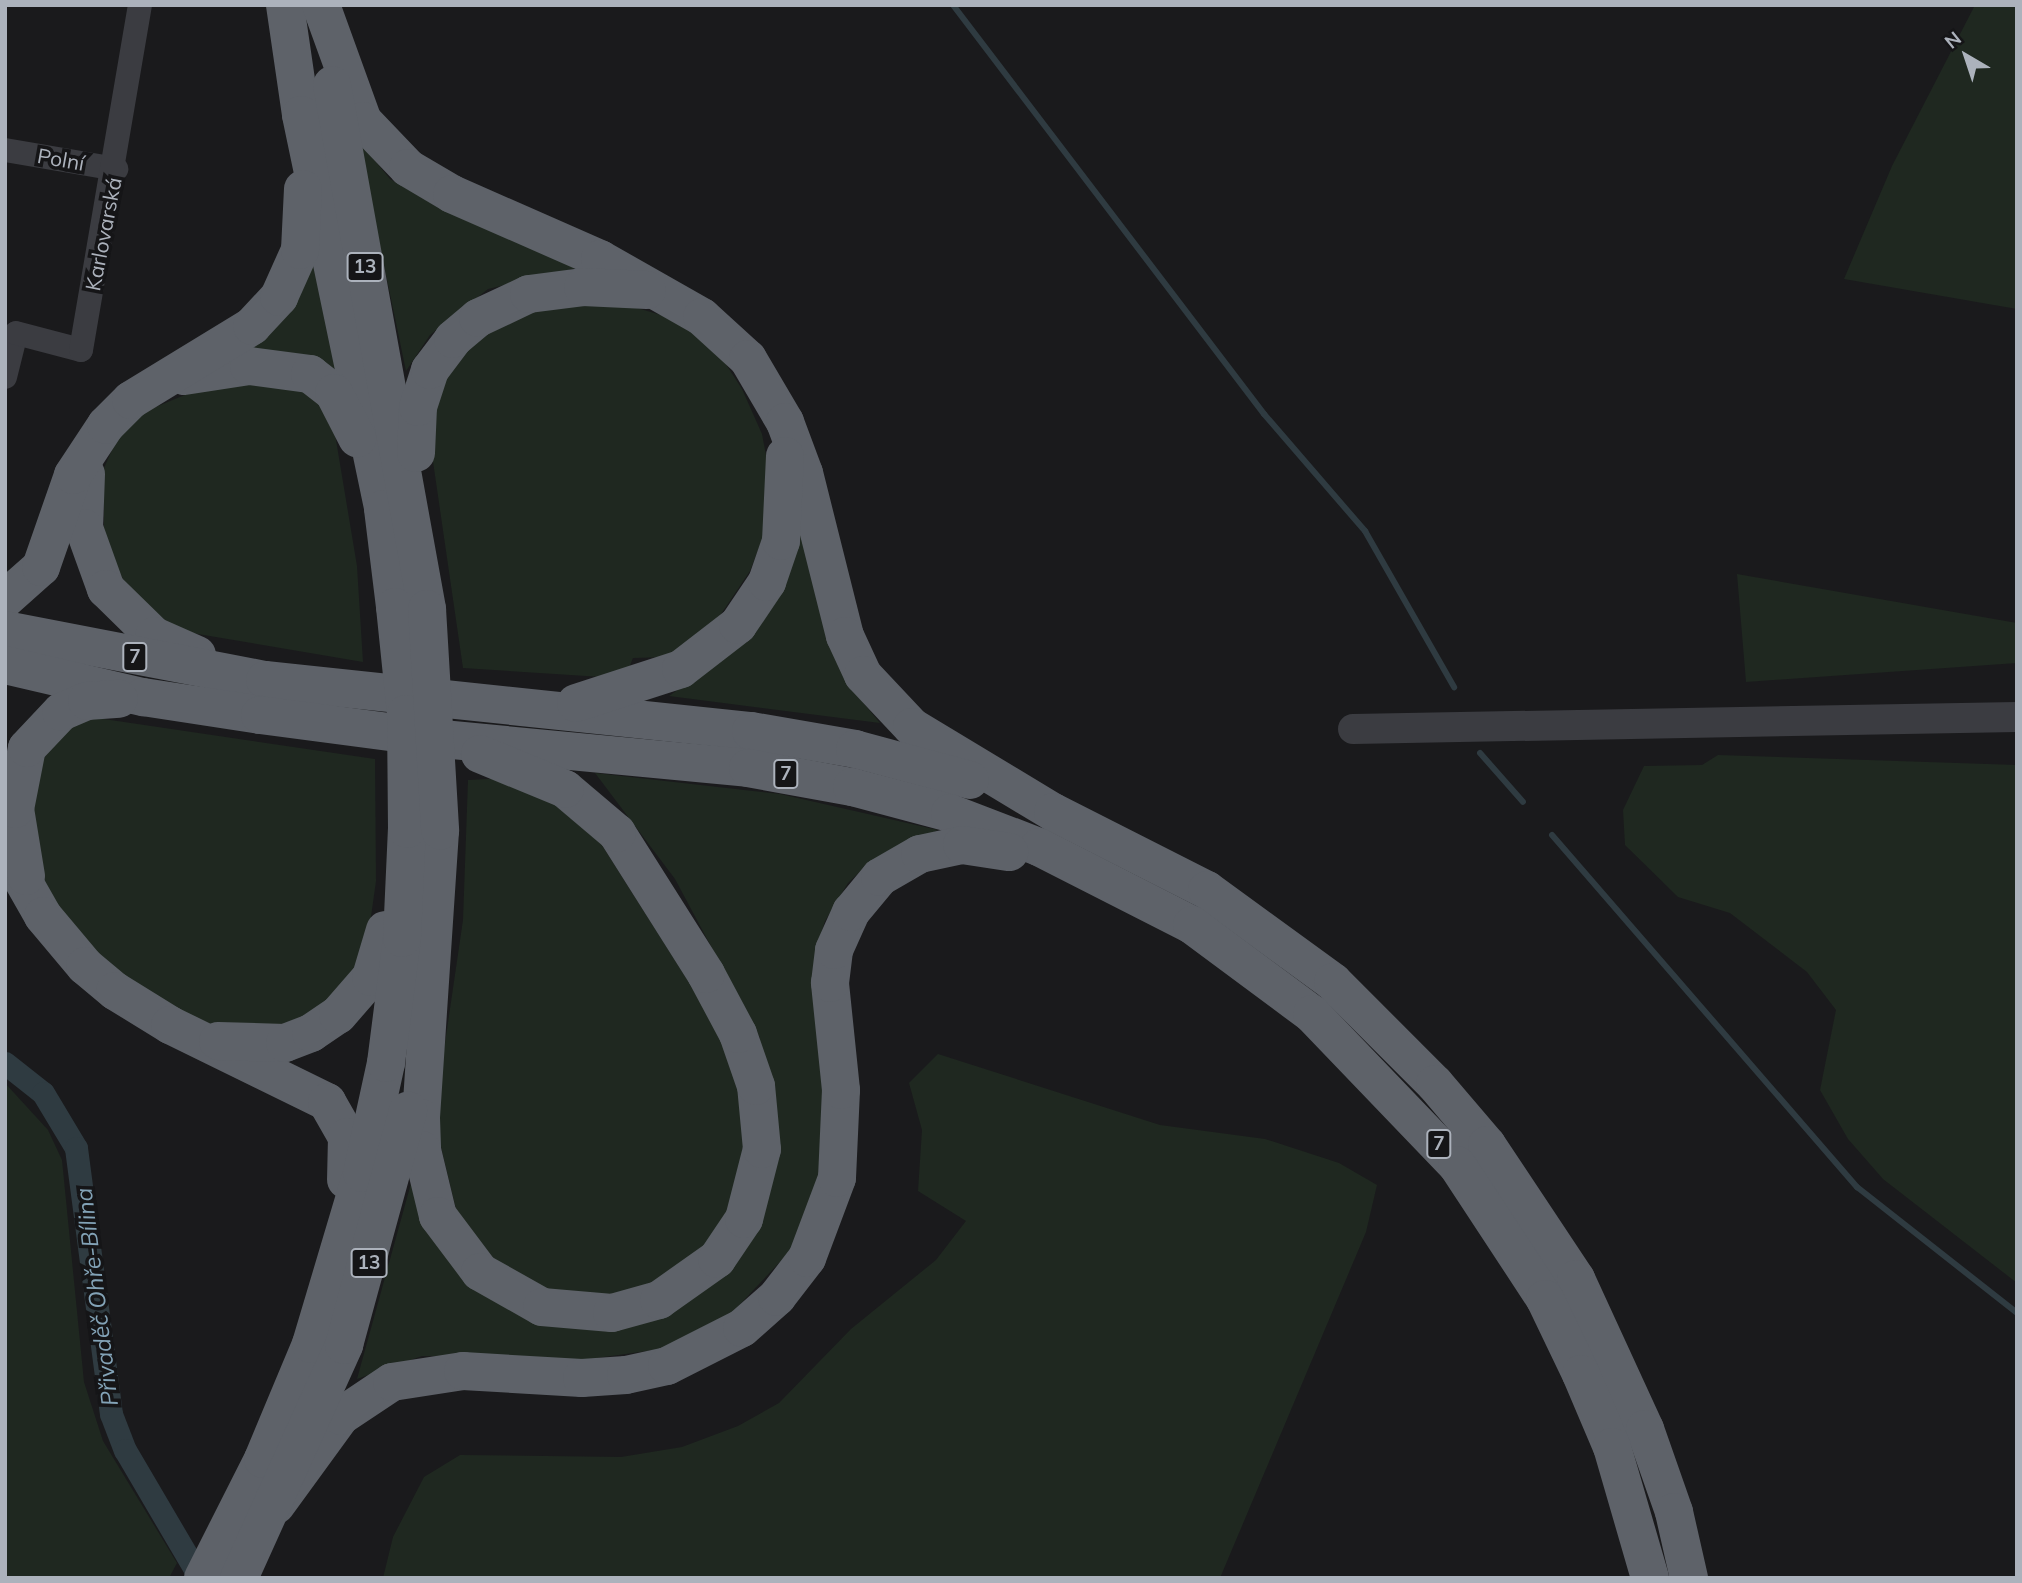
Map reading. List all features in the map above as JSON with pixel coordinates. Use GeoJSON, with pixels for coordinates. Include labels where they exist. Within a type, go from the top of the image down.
{"type":"FeatureCollection","features":[{"type":"Feature","properties":{"kind":"highway","name":"13"},"geometry":{"type":"LineString","coordinates":[[285,5],[301,115],[383,509],[411,608]]}},
{"type":"Feature","properties":{"kind":"highway","name":"13"},"geometry":{"type":"LineString","coordinates":[[239,1578],[277,1486],[344,1345],[392,1186],[425,1029],[424,830],[406,713],[416,528],[336,116],[321,5]]}},
{"type":"Feature","properties":{"kind":"highway"},"geometry":{"type":"LineString","coordinates":[[321,5],[363,121],[408,169],[657,291],[719,330],[748,359],[785,422],[804,473],[845,636],[863,675],[923,735],[1053,812]]}},
{"type":"Feature","properties":{"kind":"highway"},"geometry":{"type":"LineString","coordinates":[[5,599],[41,567],[73,475],[119,412],[252,326],[279,297],[295,267],[303,230],[301,115]]}},
{"type":"Feature","properties":{"kind":"highway"},"geometry":{"type":"LineString","coordinates":[[416,528],[418,407],[430,370],[453,339],[478,318],[529,294],[583,287],[657,291]]}},
{"type":"Feature","properties":{"kind":"highway"},"geometry":{"type":"LineString","coordinates":[[265,680],[154,636],[106,589],[88,549],[82,507],[88,464],[119,412],[170,380],[221,369],[276,366],[310,374],[342,404],[383,509]]}},
{"type":"Feature","properties":{"kind":"highway"},"geometry":{"type":"LineString","coordinates":[[552,710],[681,668],[738,625],[767,582],[781,541],[785,422]]}},
{"type":"Feature","properties":{"kind":"highway","name":"7"},"geometry":{"type":"LineString","coordinates":[[5,630],[265,680],[751,731],[855,749],[954,774],[1053,812],[1207,890],[1322,974],[1386,1032],[1487,1145],[1576,1279],[1615,1357],[1674,1512],[1689,1578]]}},
{"type":"Feature","properties":{"kind":"highway","name":"7"},"geometry":{"type":"LineString","coordinates":[[5,665],[143,697],[442,739],[636,754],[852,786],[950,813],[1113,881],[1192,925],[1312,1014],[1457,1165],[1545,1299],[1581,1374],[1612,1447],[1650,1578]]}},
{"type":"Feature","properties":{"kind":"highway"},"geometry":{"type":"LineString","coordinates":[[43,916],[22,865],[15,809],[27,748],[50,720],[74,706],[143,697]]}},
{"type":"Feature","properties":{"kind":"highway"},"geometry":{"type":"LineString","coordinates":[[425,1029],[421,1118],[430,1194],[464,1256],[499,1286],[565,1312],[636,1308],[690,1283],[732,1240],[759,1173],[760,1125],[756,1086],[738,1034],[706,974],[617,833],[595,810],[565,789],[442,739]]}},
{"type":"Feature","properties":{"kind":"highway","name":"13"},"geometry":{"type":"LineString","coordinates":[[203,1578],[277,1486],[311,1344],[340,1252],[386,1063],[402,939],[424,830]]}},
{"type":"Feature","properties":{"kind":"highway"},"geometry":{"type":"LineString","coordinates":[[205,1040],[285,1042],[311,1033],[356,997],[381,949],[424,830]]}},
{"type":"Feature","properties":{"kind":"highway"},"geometry":{"type":"LineString","coordinates":[[277,1486],[341,1416],[392,1382],[463,1371],[582,1378],[667,1366],[708,1350],[777,1297],[807,1258],[837,1178],[841,1090],[831,969],[842,928],[880,877],[920,854],[962,845],[1113,881]]}},
{"type":"Feature","properties":{"kind":"highway"},"geometry":{"type":"LineString","coordinates":[[5,849],[43,916],[85,966],[115,991],[205,1040],[317,1095],[335,1112],[349,1151],[340,1252]]}},
{"type":"Feature","properties":{"kind":"street","name":"Karlovarská"},"geometry":{"type":"LineString","coordinates":[[5,377],[16,333],[81,350],[116,169],[140,5]]}},
{"type":"Feature","properties":{"kind":"street","name":"Polní"},"geometry":{"type":"LineString","coordinates":[[5,150],[116,169]]}},
{"type":"Feature","properties":{"kind":"street"},"geometry":{"type":"LineString","coordinates":[[1353,729],[2017,717]]}},
{"type":"Feature","properties":{"kind":"shaded area"},"geometry":{"type":"Polygon","coordinates":[[[1975,5],[2017,5],[2017,309],[1844,279],[1892,166],[1975,5]]]}},
{"type":"Feature","properties":{"kind":"shaded area"},"geometry":{"type":"Polygon","coordinates":[[[358,140],[390,179],[436,206],[577,268],[488,289],[430,335],[406,371],[358,140]]]}},
{"type":"Feature","properties":{"kind":"shaded area"},"geometry":{"type":"Polygon","coordinates":[[[311,252],[340,379],[229,354],[311,252]]]}},
{"type":"Feature","properties":{"kind":"shaded area"},"geometry":{"type":"Polygon","coordinates":[[[627,305],[671,318],[718,352],[742,389],[762,434],[771,482],[763,537],[750,571],[711,629],[669,657],[633,658],[629,668],[602,677],[463,668],[428,427],[430,409],[462,348],[532,307],[627,305]]]}},
{"type":"Feature","properties":{"kind":"shaded area"},"geometry":{"type":"Polygon","coordinates":[[[275,382],[312,395],[333,422],[357,566],[363,662],[180,631],[132,596],[104,544],[104,468],[119,434],[141,413],[197,390],[275,382]]]}},
{"type":"Feature","properties":{"kind":"shaded area"},"geometry":{"type":"Polygon","coordinates":[[[800,530],[847,683],[880,723],[669,696],[724,657],[800,530]]]}},
{"type":"Feature","properties":{"kind":"shaded area"},"geometry":{"type":"Polygon","coordinates":[[[1737,574],[2017,623],[2017,663],[1746,682],[1737,574]]]}},
{"type":"Feature","properties":{"kind":"shaded area"},"geometry":{"type":"Polygon","coordinates":[[[97,718],[375,759],[376,881],[367,945],[357,970],[329,1004],[282,1028],[208,1025],[150,997],[74,932],[45,886],[32,834],[34,771],[69,725],[97,718]]]}},
{"type":"Feature","properties":{"kind":"shaded area"},"geometry":{"type":"Polygon","coordinates":[[[1718,755],[2017,765],[2017,1283],[1883,1179],[1848,1139],[1820,1090],[1836,1010],[1807,972],[1730,913],[1678,897],[1625,845],[1623,810],[1644,766],[1702,765],[1718,755]]]}},
{"type":"Feature","properties":{"kind":"shaded area"},"geometry":{"type":"Polygon","coordinates":[[[595,773],[780,794],[938,830],[869,863],[848,883],[825,921],[817,946],[824,1092],[820,1175],[792,1249],[731,1314],[662,1349],[582,1360],[422,1356],[357,1379],[413,1176],[538,1319],[727,1268],[760,1038],[675,879],[595,773]]]}},
{"type":"Feature","properties":{"kind":"shaded area"},"geometry":{"type":"Polygon","coordinates":[[[509,778],[586,820],[725,1039],[748,1126],[741,1193],[691,1265],[610,1300],[525,1286],[461,1230],[434,1118],[463,920],[468,780],[509,778]]]}},
{"type":"Feature","properties":{"kind":"shaded area"},"geometry":{"type":"Polygon","coordinates":[[[938,1054],[1160,1125],[1265,1139],[1339,1163],[1377,1185],[1366,1232],[1220,1578],[383,1578],[393,1537],[424,1477],[460,1455],[621,1457],[682,1447],[738,1426],[779,1403],[851,1329],[936,1260],[966,1221],[918,1191],[922,1130],[909,1083],[938,1054]]]}},
{"type":"Feature","properties":{"kind":"shaded area"},"geometry":{"type":"Polygon","coordinates":[[[5,1083],[48,1130],[62,1160],[84,1382],[103,1441],[177,1563],[169,1578],[5,1578],[5,1083]]]}},
{"type":"Feature","properties":{"kind":"waterway"},"geometry":{"type":"LineString","coordinates":[[953,5],[1264,414],[1365,531],[1454,687]]}},
{"type":"Feature","properties":{"kind":"waterway"},"geometry":{"type":"LineString","coordinates":[[1480,753],[1523,802]]}},
{"type":"Feature","properties":{"kind":"waterway"},"geometry":{"type":"LineString","coordinates":[[1552,835],[1857,1187],[2017,1313]]}},
{"type":"Feature","properties":{"kind":"waterway","name":"Přivaděč Ohře-Bílina"},"geometry":{"type":"LineString","coordinates":[[5,1063],[43,1093],[76,1148],[111,1414],[125,1450],[200,1578]]}}]}
